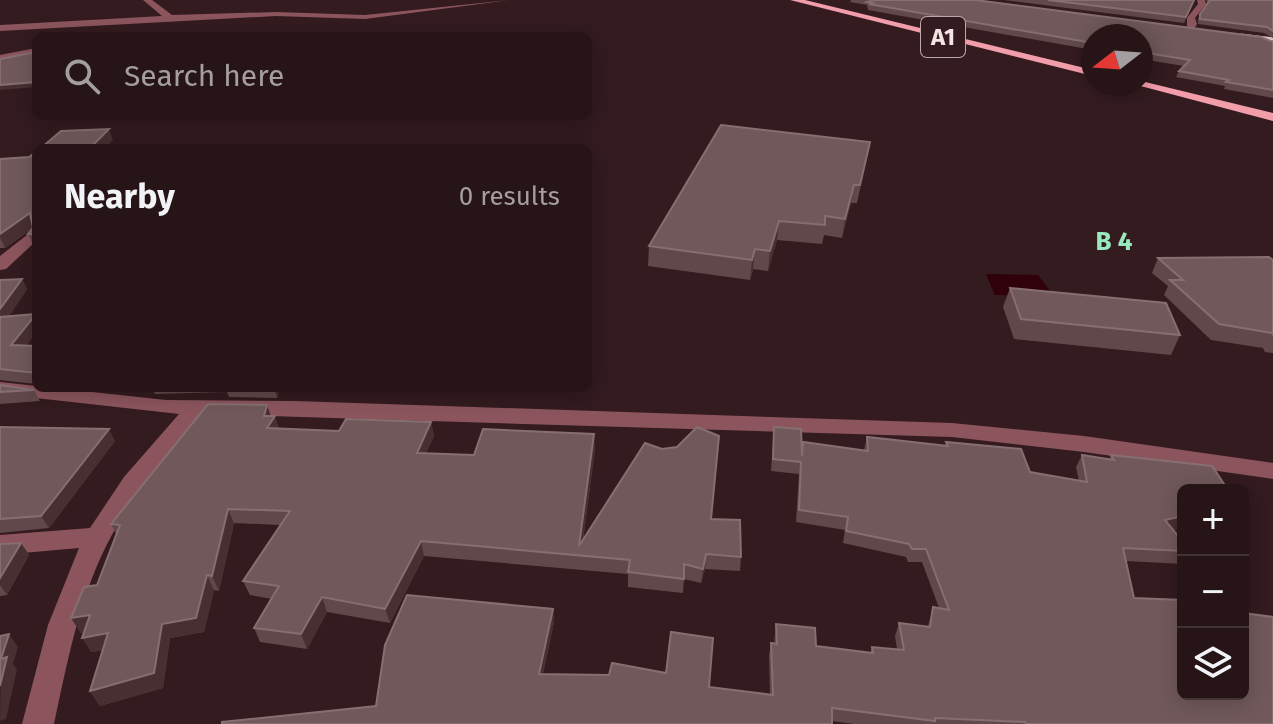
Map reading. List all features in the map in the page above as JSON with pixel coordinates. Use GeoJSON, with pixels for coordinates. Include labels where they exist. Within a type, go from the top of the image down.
{"type":"FeatureCollection","features":[{"type":"Feature","properties":{"kind":"highway","name":"A1"},"geometry":{"type":"LineString","coordinates":[[794,0],[1081,70]]}},
{"type":"Feature","properties":{"kind":"highway"},"geometry":{"type":"LineString","coordinates":[[1153,87],[1273,117]]}},
{"type":"Feature","properties":{"kind":"street"},"geometry":{"type":"LineString","coordinates":[[147,0],[170,18]]}},
{"type":"Feature","properties":{"kind":"street"},"geometry":{"type":"LineString","coordinates":[[111,32],[170,18],[276,14],[365,17],[506,0]]}},
{"type":"Feature","properties":{"kind":"street"},"geometry":{"type":"LineString","coordinates":[[1190,29],[1193,24],[1191,18],[1202,4],[1201,0]]}},
{"type":"Feature","properties":{"kind":"street"},"geometry":{"type":"LineString","coordinates":[[0,28],[153,21]]}},
{"type":"Feature","properties":{"kind":"street"},"geometry":{"type":"LineString","coordinates":[[1175,27],[1202,31]]}},
{"type":"Feature","properties":{"kind":"street"},"geometry":{"type":"LineString","coordinates":[[1246,36],[1273,42]]}},
{"type":"Feature","properties":{"kind":"street"},"geometry":{"type":"LineString","coordinates":[[0,58],[32,52]]}},
{"type":"Feature","properties":{"kind":"street"},"geometry":{"type":"LineString","coordinates":[[0,265],[32,237]]}},
{"type":"Feature","properties":{"kind":"street"},"geometry":{"type":"LineString","coordinates":[[0,388],[32,391]]}},
{"type":"Feature","properties":{"kind":"street"},"geometry":{"type":"LineString","coordinates":[[37,392],[195,409],[312,408],[952,430],[1084,444],[1273,471]]}},
{"type":"Feature","properties":{"kind":"street"},"geometry":{"type":"LineString","coordinates":[[38,724],[69,603],[98,537],[132,486],[195,409]]}},
{"type":"Feature","properties":{"kind":"street"},"geometry":{"type":"LineString","coordinates":[[0,545],[98,537]]}},
{"type":"Feature","properties":{"kind":"shaded area"},"geometry":{"type":"Polygon","coordinates":[[[986,274],[1038,275],[1054,296],[995,295],[986,274]]]}},
{"type":"Feature","properties":{"kind":"building"},"geometry":{"type":"Polygon","coordinates":[[[975,0],[1261,37],[1273,42],[1273,90],[1179,71],[1190,60],[1153,54],[1153,24],[1081,24],[1081,41],[867,2],[975,0]]]}},
{"type":"Feature","properties":{"kind":"building"},"geometry":{"type":"Polygon","coordinates":[[[1048,0],[1194,0],[1186,17],[1048,0]]]}},
{"type":"Feature","properties":{"kind":"building"},"geometry":{"type":"Polygon","coordinates":[[[1210,0],[1273,0],[1273,31],[1267,27],[1200,19],[1210,0]]]}},
{"type":"Feature","properties":{"kind":"building"},"geometry":{"type":"Polygon","coordinates":[[[32,53],[32,82],[0,85],[0,59],[32,53]]]}},
{"type":"Feature","properties":{"kind":"building"},"geometry":{"type":"Polygon","coordinates":[[[721,125],[870,142],[860,185],[854,185],[845,219],[825,216],[825,225],[779,221],[770,251],[755,249],[752,260],[649,246],[721,125]]]}},
{"type":"Feature","properties":{"kind":"building"},"geometry":{"type":"Polygon","coordinates":[[[109,129],[94,144],[46,144],[61,131],[109,129]]]}},
{"type":"Feature","properties":{"kind":"building"},"geometry":{"type":"Polygon","coordinates":[[[32,155],[32,223],[30,213],[0,234],[0,159],[32,155]]]}},
{"type":"Feature","properties":{"kind":"building"},"geometry":{"type":"Polygon","coordinates":[[[1269,257],[1273,260],[1273,335],[1219,324],[1170,280],[1183,280],[1158,258],[1269,257]]]}},
{"type":"Feature","properties":{"kind":"building"},"geometry":{"type":"Polygon","coordinates":[[[22,279],[0,309],[0,280],[22,279]]]}},
{"type":"Feature","properties":{"kind":"building"},"geometry":{"type":"Polygon","coordinates":[[[1010,288],[1166,303],[1180,335],[1021,319],[1010,288]]]}},
{"type":"Feature","properties":{"kind":"building"},"geometry":{"type":"Polygon","coordinates":[[[32,314],[32,319],[11,345],[32,346],[32,373],[0,369],[0,317],[32,314]]]}},
{"type":"Feature","properties":{"kind":"building"},"geometry":{"type":"Polygon","coordinates":[[[0,385],[32,390],[32,390],[0,392],[0,385]]]}},
{"type":"Feature","properties":{"kind":"building"},"geometry":{"type":"Polygon","coordinates":[[[208,404],[267,405],[264,416],[275,416],[267,428],[339,431],[346,419],[431,422],[417,453],[474,455],[483,429],[594,434],[579,546],[645,443],[662,449],[677,447],[697,427],[719,436],[711,519],[740,520],[741,557],[706,554],[703,569],[684,564],[684,579],[628,572],[630,560],[421,541],[385,609],[322,597],[301,634],[254,628],[279,586],[243,581],[290,511],[228,509],[212,576],[207,575],[196,618],[162,624],[154,673],[90,691],[108,633],[82,638],[90,615],[71,618],[84,587],[97,585],[120,525],[111,524],[208,404]]]}},
{"type":"Feature","properties":{"kind":"building"},"geometry":{"type":"Polygon","coordinates":[[[0,427],[109,429],[41,516],[0,519],[0,427]]]}},
{"type":"Feature","properties":{"kind":"building"},"geometry":{"type":"Polygon","coordinates":[[[774,427],[801,429],[802,456],[803,442],[868,451],[867,437],[948,446],[946,442],[1021,449],[1030,472],[1087,482],[1082,455],[1114,460],[1111,455],[1212,466],[1224,484],[1177,484],[1177,517],[1165,520],[1177,535],[1177,551],[1123,548],[1134,598],[1177,600],[1177,700],[1249,700],[1249,614],[1273,617],[1273,724],[1026,724],[935,718],[935,721],[832,708],[832,724],[222,724],[376,706],[385,645],[407,595],[553,609],[539,674],[609,675],[612,663],[666,673],[671,632],[713,638],[709,687],[773,695],[771,643],[777,644],[776,624],[815,628],[816,646],[873,653],[872,647],[904,650],[899,623],[930,627],[933,607],[949,610],[926,549],[912,549],[909,544],[846,531],[848,517],[799,510],[801,462],[773,459],[774,427]]]}},
{"type":"Feature","properties":{"kind":"building"},"geometry":{"type":"Polygon","coordinates":[[[21,543],[0,578],[0,544],[21,543]]]}},
{"type":"Feature","properties":{"kind":"building"},"geometry":{"type":"Polygon","coordinates":[[[9,634],[1,659],[7,657],[0,686],[0,636],[9,634]]]}},
{"type":"Feature","properties":{"kind":"railway"},"geometry":{"type":"LineString","coordinates":[[1241,35],[1273,39]]}},
{"type":"Feature","properties":{"kind":"district","name":"B 4"},"geometry":{"type":"Point","coordinates":[1114,241]}}]}
